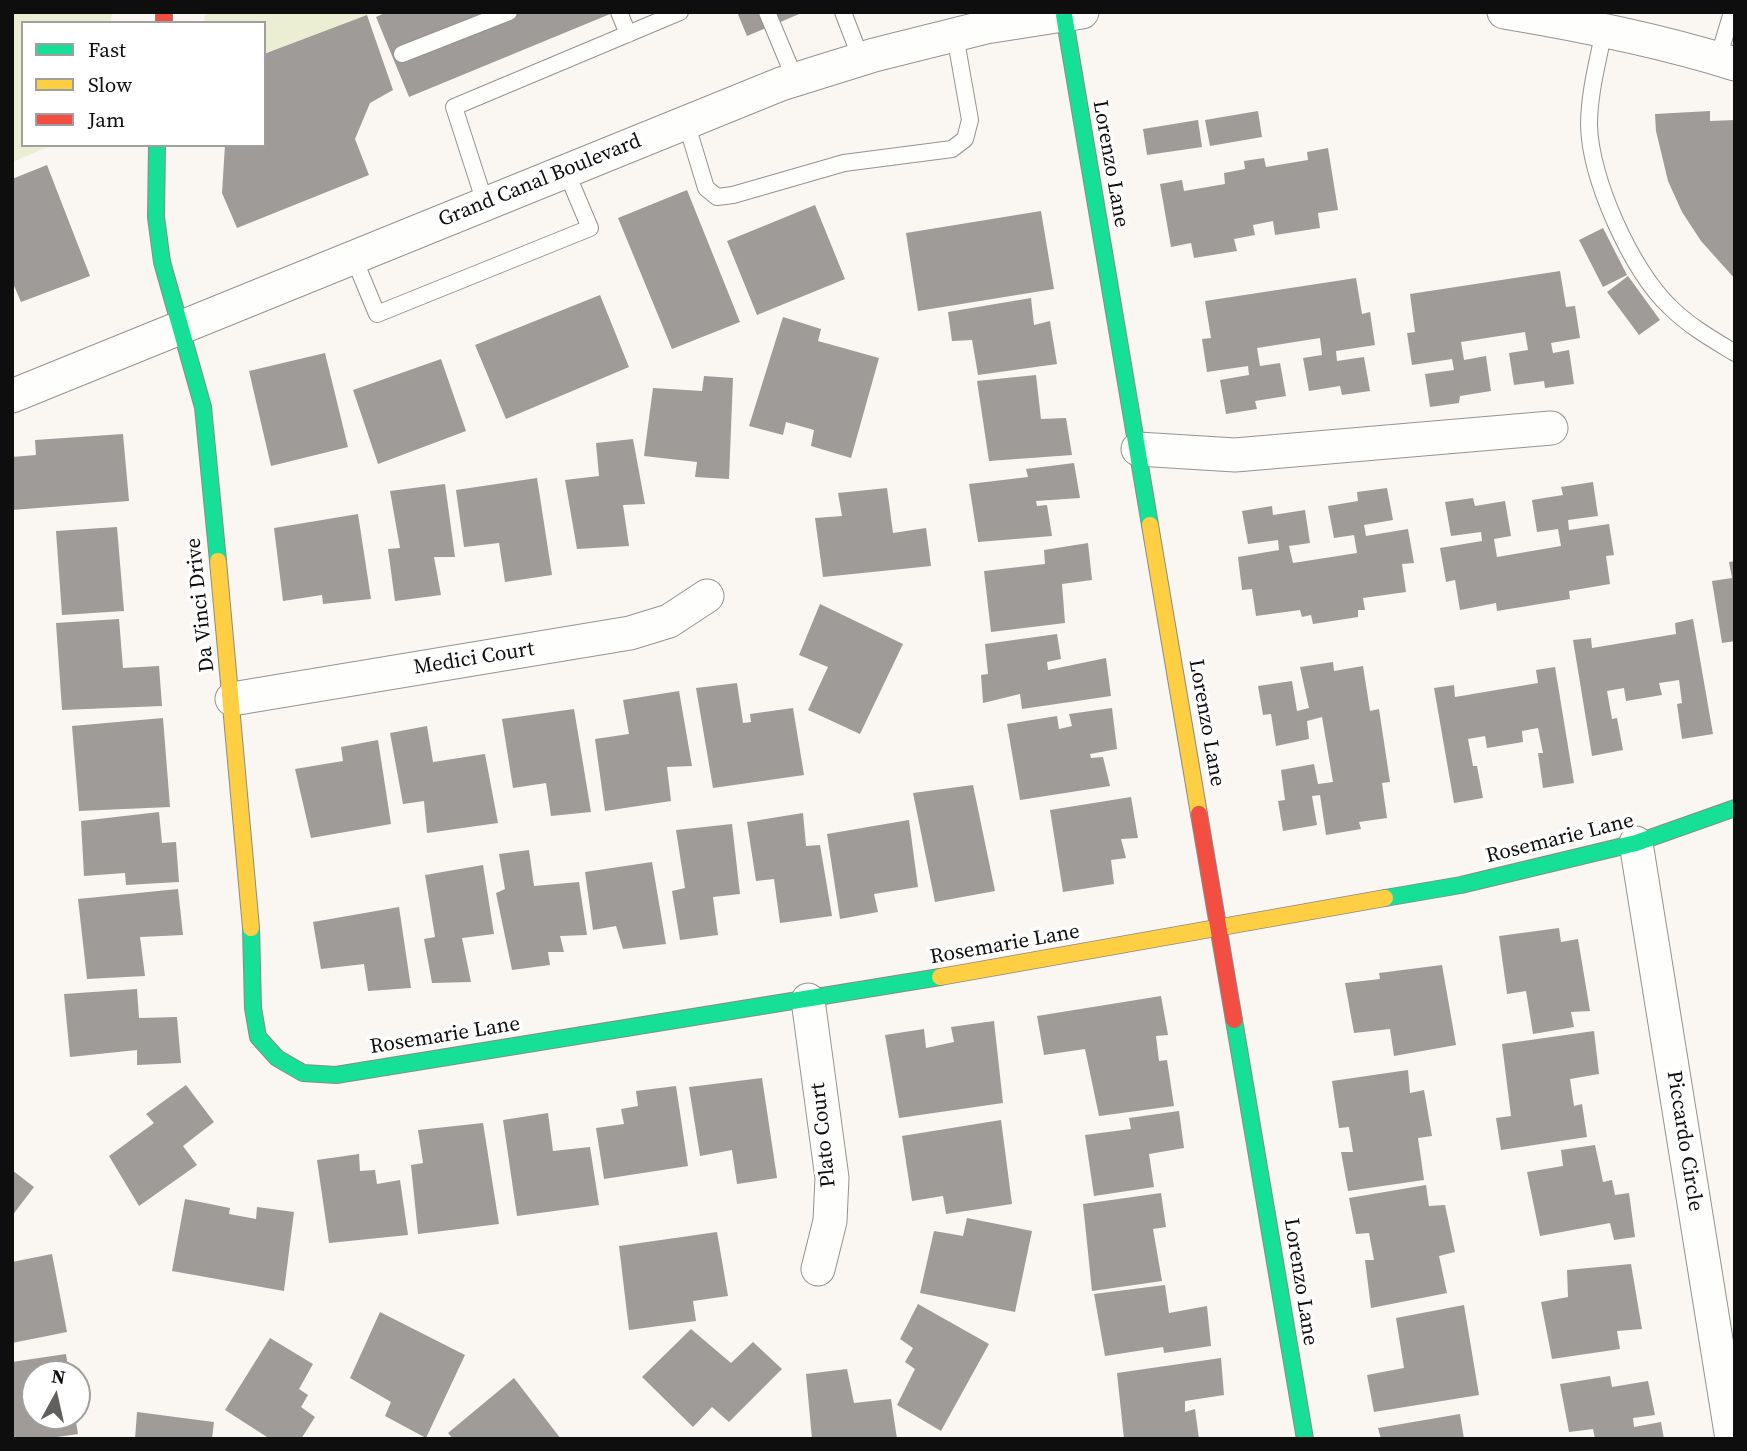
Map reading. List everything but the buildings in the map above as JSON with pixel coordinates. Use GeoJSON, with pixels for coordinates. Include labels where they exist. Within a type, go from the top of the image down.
{"type":"FeatureCollection","features":[{"type":"Feature","properties":{"kind":"street"},"geometry":{"type":"LineString","coordinates":[[1504,12],[1604,30],[1726,62]]}},
{"type":"Feature","properties":{"kind":"street","name":"Grand Canal Boulevard"},"geometry":{"type":"LineString","coordinates":[[12,396],[795,79],[860,59],[986,27],[1073,14]]}},
{"type":"Feature","properties":{"kind":"street","name":"Lorenzo Lane"},"geometry":{"type":"LineString","coordinates":[[1073,14],[1138,449],[1305,1439]]}},
{"type":"Feature","properties":{"kind":"street","name":"Da Vinci Drive"},"geometry":{"type":"LineString","coordinates":[[157,147],[156,217],[162,262],[203,407],[253,947],[253,1008],[258,1037],[276,1058]]}},
{"type":"Feature","properties":{"kind":"street"},"geometry":{"type":"LineString","coordinates":[[1138,449],[1236,455],[1551,428]]}},
{"type":"Feature","properties":{"kind":"street","name":"Medici Court"},"geometry":{"type":"LineString","coordinates":[[232,699],[630,633],[668,621],[707,596]]}},
{"type":"Feature","properties":{"kind":"street","name":"Rosemarie Lane"},"geometry":{"type":"LineString","coordinates":[[276,1058],[303,1073],[336,1075],[808,1000],[1461,885],[1636,843],[1735,808]]}},
{"type":"Feature","properties":{"kind":"street","name":"Piccardo Circle"},"geometry":{"type":"LineString","coordinates":[[1636,843],[1732,1439]]}},
{"type":"Feature","properties":{"kind":"street","name":"Plato Court"},"geometry":{"type":"LineString","coordinates":[[808,1000],[832,1178],[830,1221],[818,1269]]}},
{"type":"Feature","properties":{"kind":"lane"},"geometry":{"type":"LineString","coordinates":[[402,54],[509,12]]}},
{"type":"Feature","properties":{"kind":"lane"},"geometry":{"type":"LineString","coordinates":[[619,12],[628,34]]}},
{"type":"Feature","properties":{"kind":"lane"},"geometry":{"type":"LineString","coordinates":[[485,203],[454,107],[680,12]]}},
{"type":"Feature","properties":{"kind":"lane"},"geometry":{"type":"LineString","coordinates":[[767,12],[795,79]]}},
{"type":"Feature","properties":{"kind":"lane"},"geometry":{"type":"LineString","coordinates":[[843,12],[860,59]]}},
{"type":"Feature","properties":{"kind":"lane"},"geometry":{"type":"LineString","coordinates":[[1726,62],[1732,12]]}},
{"type":"Feature","properties":{"kind":"lane"},"geometry":{"type":"LineString","coordinates":[[1604,30],[1590,103],[1591,149],[1600,181],[1628,250],[1668,306],[1696,330],[1735,353]]}},
{"type":"Feature","properties":{"kind":"lane"},"geometry":{"type":"LineString","coordinates":[[686,122],[706,188],[717,197],[733,195],[844,163],[952,149],[965,139],[970,120],[955,35]]}},
{"type":"Feature","properties":{"kind":"lane"},"geometry":{"type":"LineString","coordinates":[[353,256],[377,314],[590,228],[566,171]]}},
{"type":"Feature","properties":{"kind":"green space"},"geometry":{"type":"Polygon","coordinates":[[[12,12],[112,12],[111,21],[21,21],[21,147],[48,147],[12,162],[12,12]]]}},
{"type":"Feature","properties":{"kind":"green space"},"geometry":{"type":"Polygon","coordinates":[[[205,12],[375,12],[266,55],[266,21],[204,21],[205,12]]]}},
{"type":"Feature","properties":{"kind":"traffic: fast"},"geometry":{"type":"LineString","coordinates":[[1064,15],[1150,525]]}},
{"type":"Feature","properties":{"kind":"traffic: fast"},"geometry":{"type":"LineString","coordinates":[[157,147],[156,217],[162,262],[203,407],[218,561]]}},
{"type":"Feature","properties":{"kind":"traffic: fast"},"geometry":{"type":"LineString","coordinates":[[1385,898],[1461,885],[1636,843],[1735,808]]}},
{"type":"Feature","properties":{"kind":"traffic: fast"},"geometry":{"type":"LineString","coordinates":[[251,928],[253,1008],[258,1037],[277,1058],[303,1073],[336,1075],[940,977]]}},
{"type":"Feature","properties":{"kind":"traffic: fast"},"geometry":{"type":"LineString","coordinates":[[1234,1020],[1305,1439]]}},
{"type":"Feature","properties":{"kind":"traffic: slow"},"geometry":{"type":"LineString","coordinates":[[1150,525],[1199,814]]}},
{"type":"Feature","properties":{"kind":"traffic: slow"},"geometry":{"type":"LineString","coordinates":[[218,561],[251,928]]}},
{"type":"Feature","properties":{"kind":"traffic: slow"},"geometry":{"type":"LineString","coordinates":[[940,977],[1385,898]]}},
{"type":"Feature","properties":{"kind":"traffic: jam"},"geometry":{"type":"LineString","coordinates":[[164,12],[164,21]]}},
{"type":"Feature","properties":{"kind":"traffic: jam"},"geometry":{"type":"LineString","coordinates":[[1199,814],[1234,1020]]}}]}
